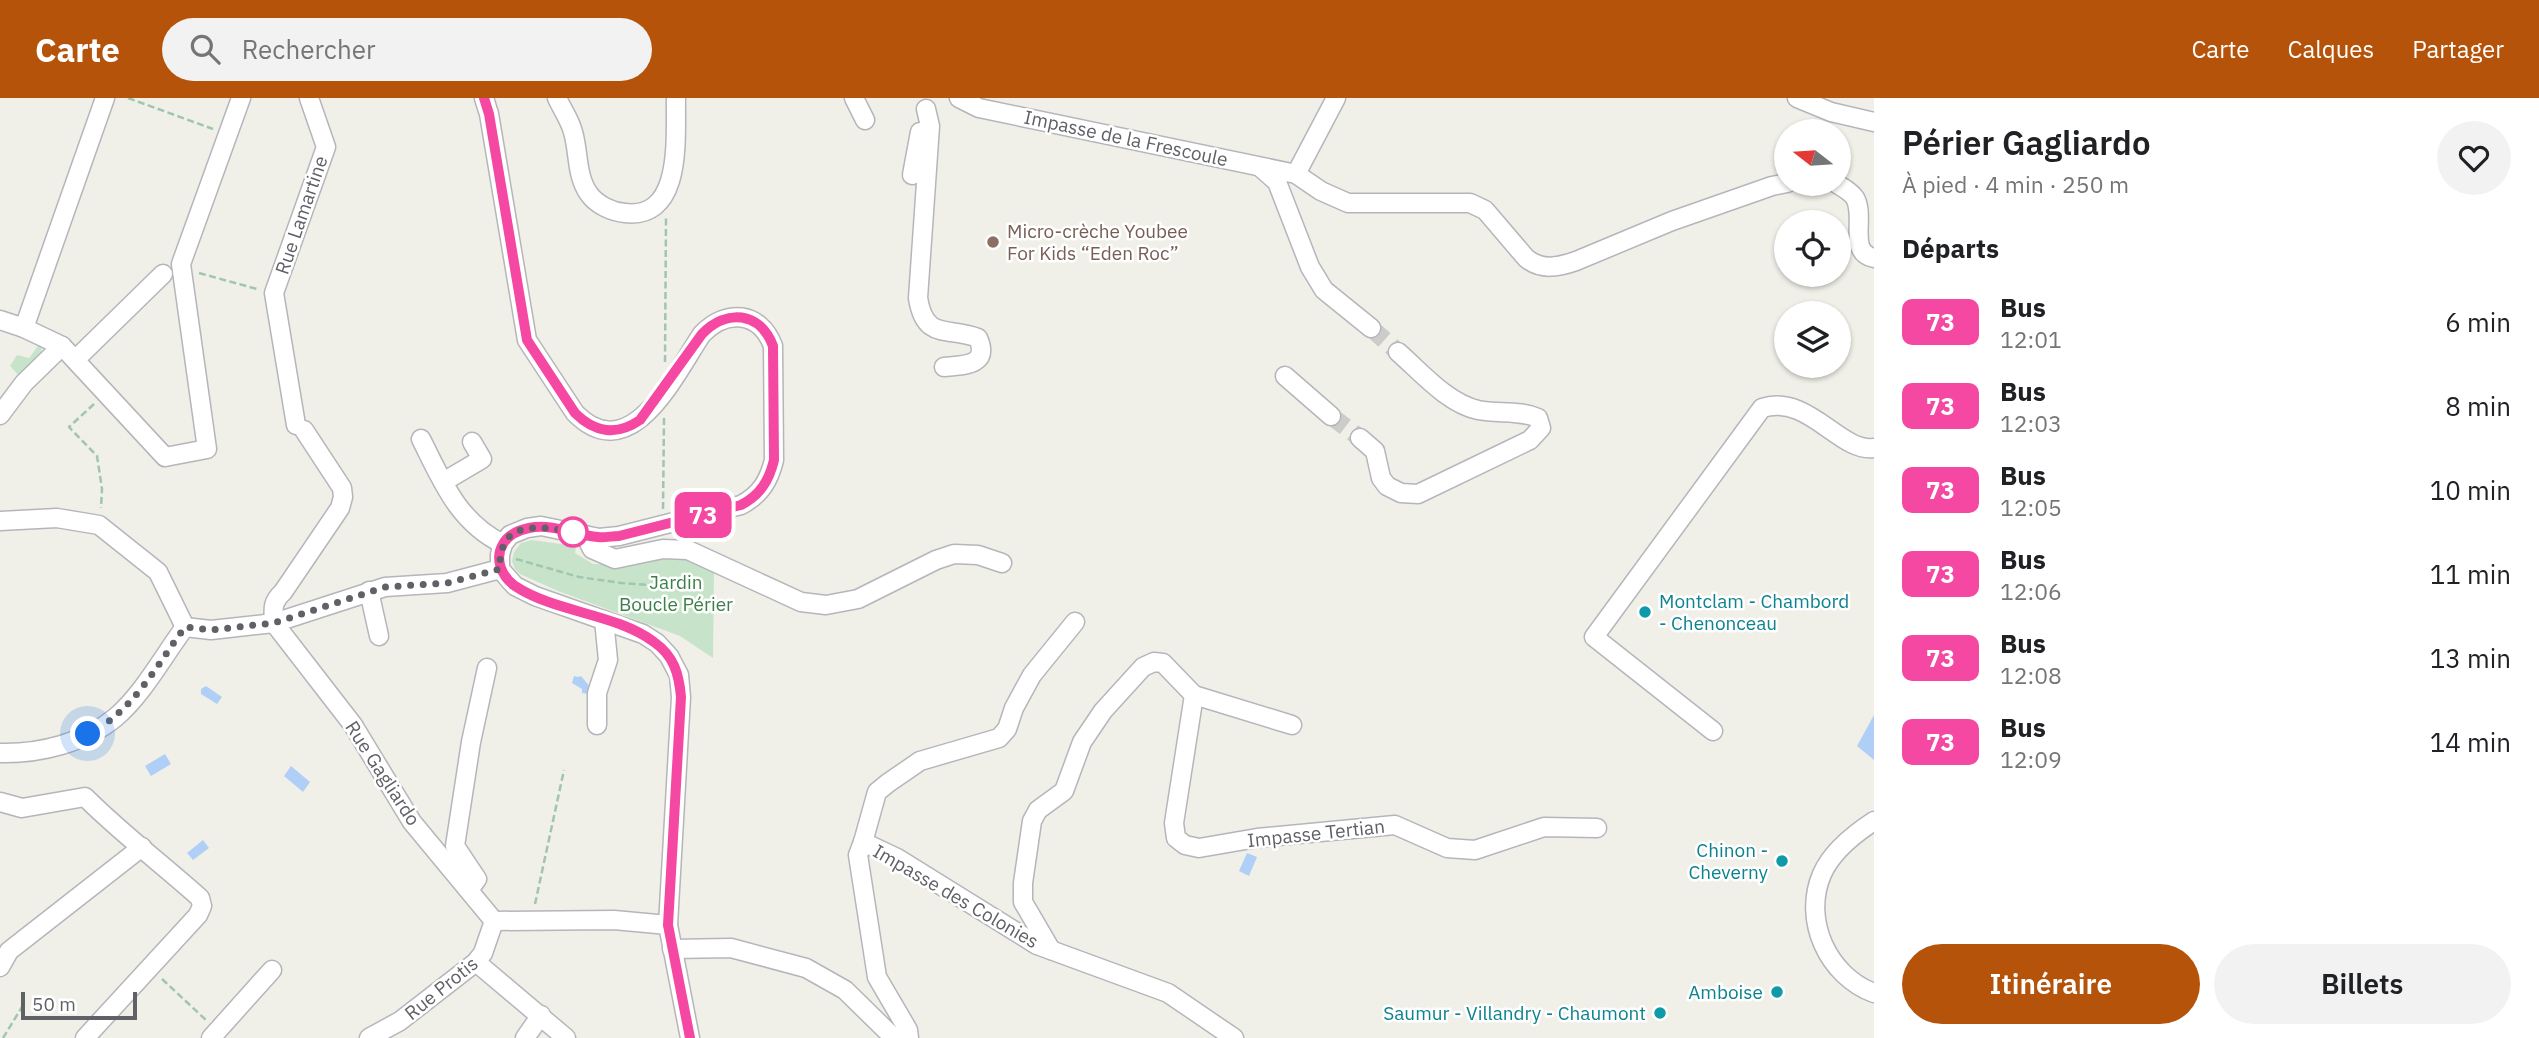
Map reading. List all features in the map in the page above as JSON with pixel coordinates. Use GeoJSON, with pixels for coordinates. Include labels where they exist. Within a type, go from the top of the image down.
{"type":"FeatureCollection","features":[{"type":"Feature","properties":{"kind":"street"},"geometry":{"type":"LineString","coordinates":[[24,328],[104,98]]}},
{"type":"Feature","properties":{"kind":"street"},"geometry":{"type":"LineString","coordinates":[[0,320],[62,346],[165,457],[207,449],[181,264],[241,98]]}},
{"type":"Feature","properties":{"kind":"street","name":"Rue Lamartine"},"geometry":{"type":"LineString","coordinates":[[274,623],[272,606],[276,598],[283,592],[340,508],[343,497],[342,488],[300,427],[274,293],[326,147],[309,98]]}},
{"type":"Feature","properties":{"kind":"street"},"geometry":{"type":"LineString","coordinates":[[185,627],[211,630],[274,623],[385,587],[447,583],[501,556],[510,535],[520,530],[541,526],[599,538],[619,536],[741,505],[751,500],[770,478],[774,460],[773,346],[768,332],[749,319],[725,318],[712,324],[640,420],[631,427],[609,432],[586,424],[568,403],[527,340],[489,114],[484,98]]}},
{"type":"Feature","properties":{"kind":"street"},"geometry":{"type":"LineString","coordinates":[[557,98],[573,131],[582,183],[589,195],[597,204],[632,214],[651,209],[666,194],[672,178],[676,98]]}},
{"type":"Feature","properties":{"kind":"street"},"geometry":{"type":"LineString","coordinates":[[854,98],[864,120]]}},
{"type":"Feature","properties":{"kind":"street","name":"Impasse de la Frescoule"},"geometry":{"type":"LineString","coordinates":[[959,98],[979,108],[1296,174],[1321,191],[1348,203],[1470,203],[1485,210],[1526,258],[1544,267],[1562,266],[1672,221],[1774,186]]}},
{"type":"Feature","properties":{"kind":"street"},"geometry":{"type":"LineString","coordinates":[[1296,174],[1335,98]]}},
{"type":"Feature","properties":{"kind":"street"},"geometry":{"type":"LineString","coordinates":[[1797,98],[1831,112],[1874,122]]}},
{"type":"Feature","properties":{"kind":"street"},"geometry":{"type":"LineString","coordinates":[[912,175],[928,104]]}},
{"type":"Feature","properties":{"kind":"street"},"geometry":{"type":"LineString","coordinates":[[928,104],[930,126],[918,298],[920,312],[936,330],[978,338],[981,353],[978,360],[969,365],[944,367]]}},
{"type":"Feature","properties":{"kind":"street"},"geometry":{"type":"LineString","coordinates":[[1258,165],[1277,182],[1310,268],[1324,290],[1371,328]]}},
{"type":"Feature","properties":{"kind":"street"},"geometry":{"type":"LineString","coordinates":[[1852,195],[1859,213],[1861,251],[1866,257],[1874,258]]}},
{"type":"Feature","properties":{"kind":"street"},"geometry":{"type":"LineString","coordinates":[[76,359],[163,274]]}},
{"type":"Feature","properties":{"kind":"street"},"geometry":{"type":"LineString","coordinates":[[0,415],[24,383],[62,346]]}},
{"type":"Feature","properties":{"kind":"street"},"geometry":{"type":"LineString","coordinates":[[1360,439],[1375,451],[1381,478],[1387,486],[1401,493],[1418,494],[1530,440],[1541,428],[1538,418],[1530,414],[1479,410],[1466,406],[1451,398],[1398,352]]}},
{"type":"Feature","properties":{"kind":"street"},"geometry":{"type":"LineString","coordinates":[[1284,376],[1331,416]]}},
{"type":"Feature","properties":{"kind":"street"},"geometry":{"type":"LineString","coordinates":[[1713,731],[1594,637],[1762,408],[1774,404],[1785,405],[1807,414],[1859,446],[1874,448]]}},
{"type":"Feature","properties":{"kind":"street"},"geometry":{"type":"LineString","coordinates":[[421,439],[443,482],[466,518],[501,556],[515,586],[535,596],[643,634],[669,656],[679,675],[681,697],[668,925],[690,1038]]}},
{"type":"Feature","properties":{"kind":"street"},"geometry":{"type":"LineString","coordinates":[[443,482],[482,459],[472,442]]}},
{"type":"Feature","properties":{"kind":"street"},"geometry":{"type":"LineString","coordinates":[[0,521],[57,518],[99,525],[158,572],[185,627]]}},
{"type":"Feature","properties":{"kind":"street"},"geometry":{"type":"LineString","coordinates":[[585,535],[592,549],[615,559],[663,549],[688,550],[801,602],[826,605],[858,599],[936,560],[954,554],[978,555],[1002,563]]}},
{"type":"Feature","properties":{"kind":"street"},"geometry":{"type":"LineString","coordinates":[[369,591],[379,636]]}},
{"type":"Feature","properties":{"kind":"street"},"geometry":{"type":"LineString","coordinates":[[597,725],[597,693],[608,660],[604,620]]}},
{"type":"Feature","properties":{"kind":"street"},"geometry":{"type":"LineString","coordinates":[[863,842],[877,792],[888,783],[920,761],[999,738],[1007,729],[1014,708],[1032,675],[1075,622]]}},
{"type":"Feature","properties":{"kind":"street","name":"Rue Gagliardo"},"geometry":{"type":"LineString","coordinates":[[274,623],[353,725],[412,822],[494,921]]}},
{"type":"Feature","properties":{"kind":"street"},"geometry":{"type":"LineString","coordinates":[[0,753],[25,754],[70,742],[105,725],[131,701],[185,627]]}},
{"type":"Feature","properties":{"kind":"street"},"geometry":{"type":"LineString","coordinates":[[1052,950],[1023,902],[1032,821],[1038,810],[1064,791],[1082,742],[1103,711],[1143,667],[1163,663],[1194,695],[1292,725]]}},
{"type":"Feature","properties":{"kind":"street"},"geometry":{"type":"LineString","coordinates":[[469,890],[477,879],[455,846],[471,742],[488,668]]}},
{"type":"Feature","properties":{"kind":"street","name":"Impasse Tertian"},"geometry":{"type":"LineString","coordinates":[[1194,695],[1174,822],[1175,838],[1185,845],[1199,848],[1256,838],[1395,825],[1447,848],[1475,850],[1544,827],[1597,828]]}},
{"type":"Feature","properties":{"kind":"street"},"geometry":{"type":"LineString","coordinates":[[0,802],[22,808],[85,797],[114,826],[142,846],[200,898],[202,906],[198,915],[155,972],[85,1038]]}},
{"type":"Feature","properties":{"kind":"street"},"geometry":{"type":"LineString","coordinates":[[1873,993],[1855,983],[1834,965],[1822,946],[1815,915],[1816,891],[1823,872],[1852,835],[1874,821]]}},
{"type":"Feature","properties":{"kind":"street","name":"Impasse des Colonies"},"geometry":{"type":"LineString","coordinates":[[909,1038],[908,1030],[877,977],[858,855],[863,842],[897,858],[1037,945],[1168,993],[1234,1038]]}},
{"type":"Feature","properties":{"kind":"street"},"geometry":{"type":"LineString","coordinates":[[0,967],[9,951],[142,846]]}},
{"type":"Feature","properties":{"kind":"street"},"geometry":{"type":"LineString","coordinates":[[494,921],[614,919],[668,925]]}},
{"type":"Feature","properties":{"kind":"street","name":"Rue Protis"},"geometry":{"type":"LineString","coordinates":[[369,1038],[400,1021],[476,962],[483,953],[494,921]]}},
{"type":"Feature","properties":{"kind":"street"},"geometry":{"type":"LineString","coordinates":[[672,949],[731,948],[806,968],[845,990],[894,1038]]}},
{"type":"Feature","properties":{"kind":"street"},"geometry":{"type":"LineString","coordinates":[[476,962],[566,1038]]}},
{"type":"Feature","properties":{"kind":"street"},"geometry":{"type":"LineString","coordinates":[[219,1035],[272,970]]}},
{"type":"Feature","properties":{"kind":"street"},"geometry":{"type":"LineString","coordinates":[[525,1038],[541,1015]]}},
{"type":"Feature","properties":{"kind":"path"},"geometry":{"type":"LineString","coordinates":[[128,98],[228,134]]}},
{"type":"Feature","properties":{"kind":"path","name":"Rue Lamartine"},"geometry":{"type":"LineString","coordinates":[[182,268],[274,293]]}},
{"type":"Feature","properties":{"kind":"path"},"geometry":{"type":"LineString","coordinates":[[101,514],[102,489],[97,456],[69,427],[106,392]]}},
{"type":"Feature","properties":{"kind":"path"},"geometry":{"type":"LineString","coordinates":[[501,556],[579,577],[691,588]]}},
{"type":"Feature","properties":{"kind":"path"},"geometry":{"type":"LineString","coordinates":[[535,902],[564,770]]}},
{"type":"Feature","properties":{"kind":"path"},"geometry":{"type":"LineString","coordinates":[[155,972],[219,1035]]}},
{"type":"Feature","properties":{"kind":"path"},"geometry":{"type":"LineString","coordinates":[[3,1038],[25,1002]]}},
{"type":"Feature","properties":{"kind":"green space"},"geometry":{"type":"Polygon","coordinates":[[[38,346],[42,348],[41,352],[19,376],[10,366],[17,355],[29,358],[38,346]]]}},
{"type":"Feature","properties":{"kind":"green space","name":"Jardin Boucle Périer"},"geometry":{"type":"Polygon","coordinates":[[[532,540],[576,546],[575,553],[593,564],[617,564],[651,556],[687,556],[714,567],[713,658],[680,636],[558,591],[520,574],[512,561],[514,552],[521,543],[532,540]]]}},
{"type":"Feature","properties":{"kind":"water"},"geometry":{"type":"Polygon","coordinates":[[[574,676],[581,676],[591,688],[589,694],[582,693],[582,689],[572,683],[574,676]]]}},
{"type":"Feature","properties":{"kind":"water"},"geometry":{"type":"Polygon","coordinates":[[[206,686],[222,697],[217,704],[201,694],[201,689],[206,686]]]}},
{"type":"Feature","properties":{"kind":"water"},"geometry":{"type":"Polygon","coordinates":[[[1874,715],[1874,760],[1857,746],[1874,715]]]}},
{"type":"Feature","properties":{"kind":"water"},"geometry":{"type":"Polygon","coordinates":[[[165,754],[171,764],[151,776],[145,766],[165,754]]]}},
{"type":"Feature","properties":{"kind":"water"},"geometry":{"type":"Polygon","coordinates":[[[291,766],[310,782],[303,792],[284,776],[291,766]]]}},
{"type":"Feature","properties":{"kind":"water"},"geometry":{"type":"Polygon","coordinates":[[[203,840],[209,848],[193,860],[187,853],[203,840]]]}},
{"type":"Feature","properties":{"kind":"water"},"geometry":{"type":"Polygon","coordinates":[[[1247,853],[1257,857],[1249,876],[1239,871],[1247,853]]]}},
{"type":"Feature","properties":{"kind":"tunnel"},"geometry":{"type":"LineString","coordinates":[[1371,328],[1398,352]]}},
{"type":"Feature","properties":{"kind":"tunnel"},"geometry":{"type":"LineString","coordinates":[[1331,416],[1360,438]]}},
{"type":"Feature","properties":{"kind":"bus line","name":"73"},"geometry":{"type":"LineString","coordinates":[[484,98],[501,180],[527,340],[533,353],[575,413],[586,424],[609,432],[631,427],[665,389],[702,334],[712,324],[725,318],[749,319],[768,332],[773,346],[776,445],[774,460],[770,478],[751,500],[741,505],[619,536],[599,538],[541,526],[527,528],[510,535],[499,555],[500,569],[515,586],[535,596],[643,634],[657,643],[669,656],[679,675],[681,697],[668,925],[690,1038]]}},
{"type":"Feature","properties":{"kind":"place","name":"Micro-crèche Youbee For Kids “Eden Roc”"},"geometry":{"type":"Point","coordinates":[993,242]}},
{"type":"Feature","properties":{"kind":"place","name":"Montclam - Chambord - Chenonceau"},"geometry":{"type":"Point","coordinates":[1645,612]}},
{"type":"Feature","properties":{"kind":"place","name":"Chinon - Cheverny"},"geometry":{"type":"Point","coordinates":[1782,861]}},
{"type":"Feature","properties":{"kind":"place","name":"Amboise"},"geometry":{"type":"Point","coordinates":[1777,992]}},
{"type":"Feature","properties":{"kind":"place","name":"Saumur - Villandry - Chaumont"},"geometry":{"type":"Point","coordinates":[1660,1013]}},
{"type":"Feature","properties":{"kind":"route"},"geometry":{"type":"LineString","coordinates":[[88,734],[118,716],[185,627],[211,630],[274,623],[385,587],[447,583],[500,569],[499,555],[503,544],[510,535],[520,530],[541,526],[573,532]]}}]}
